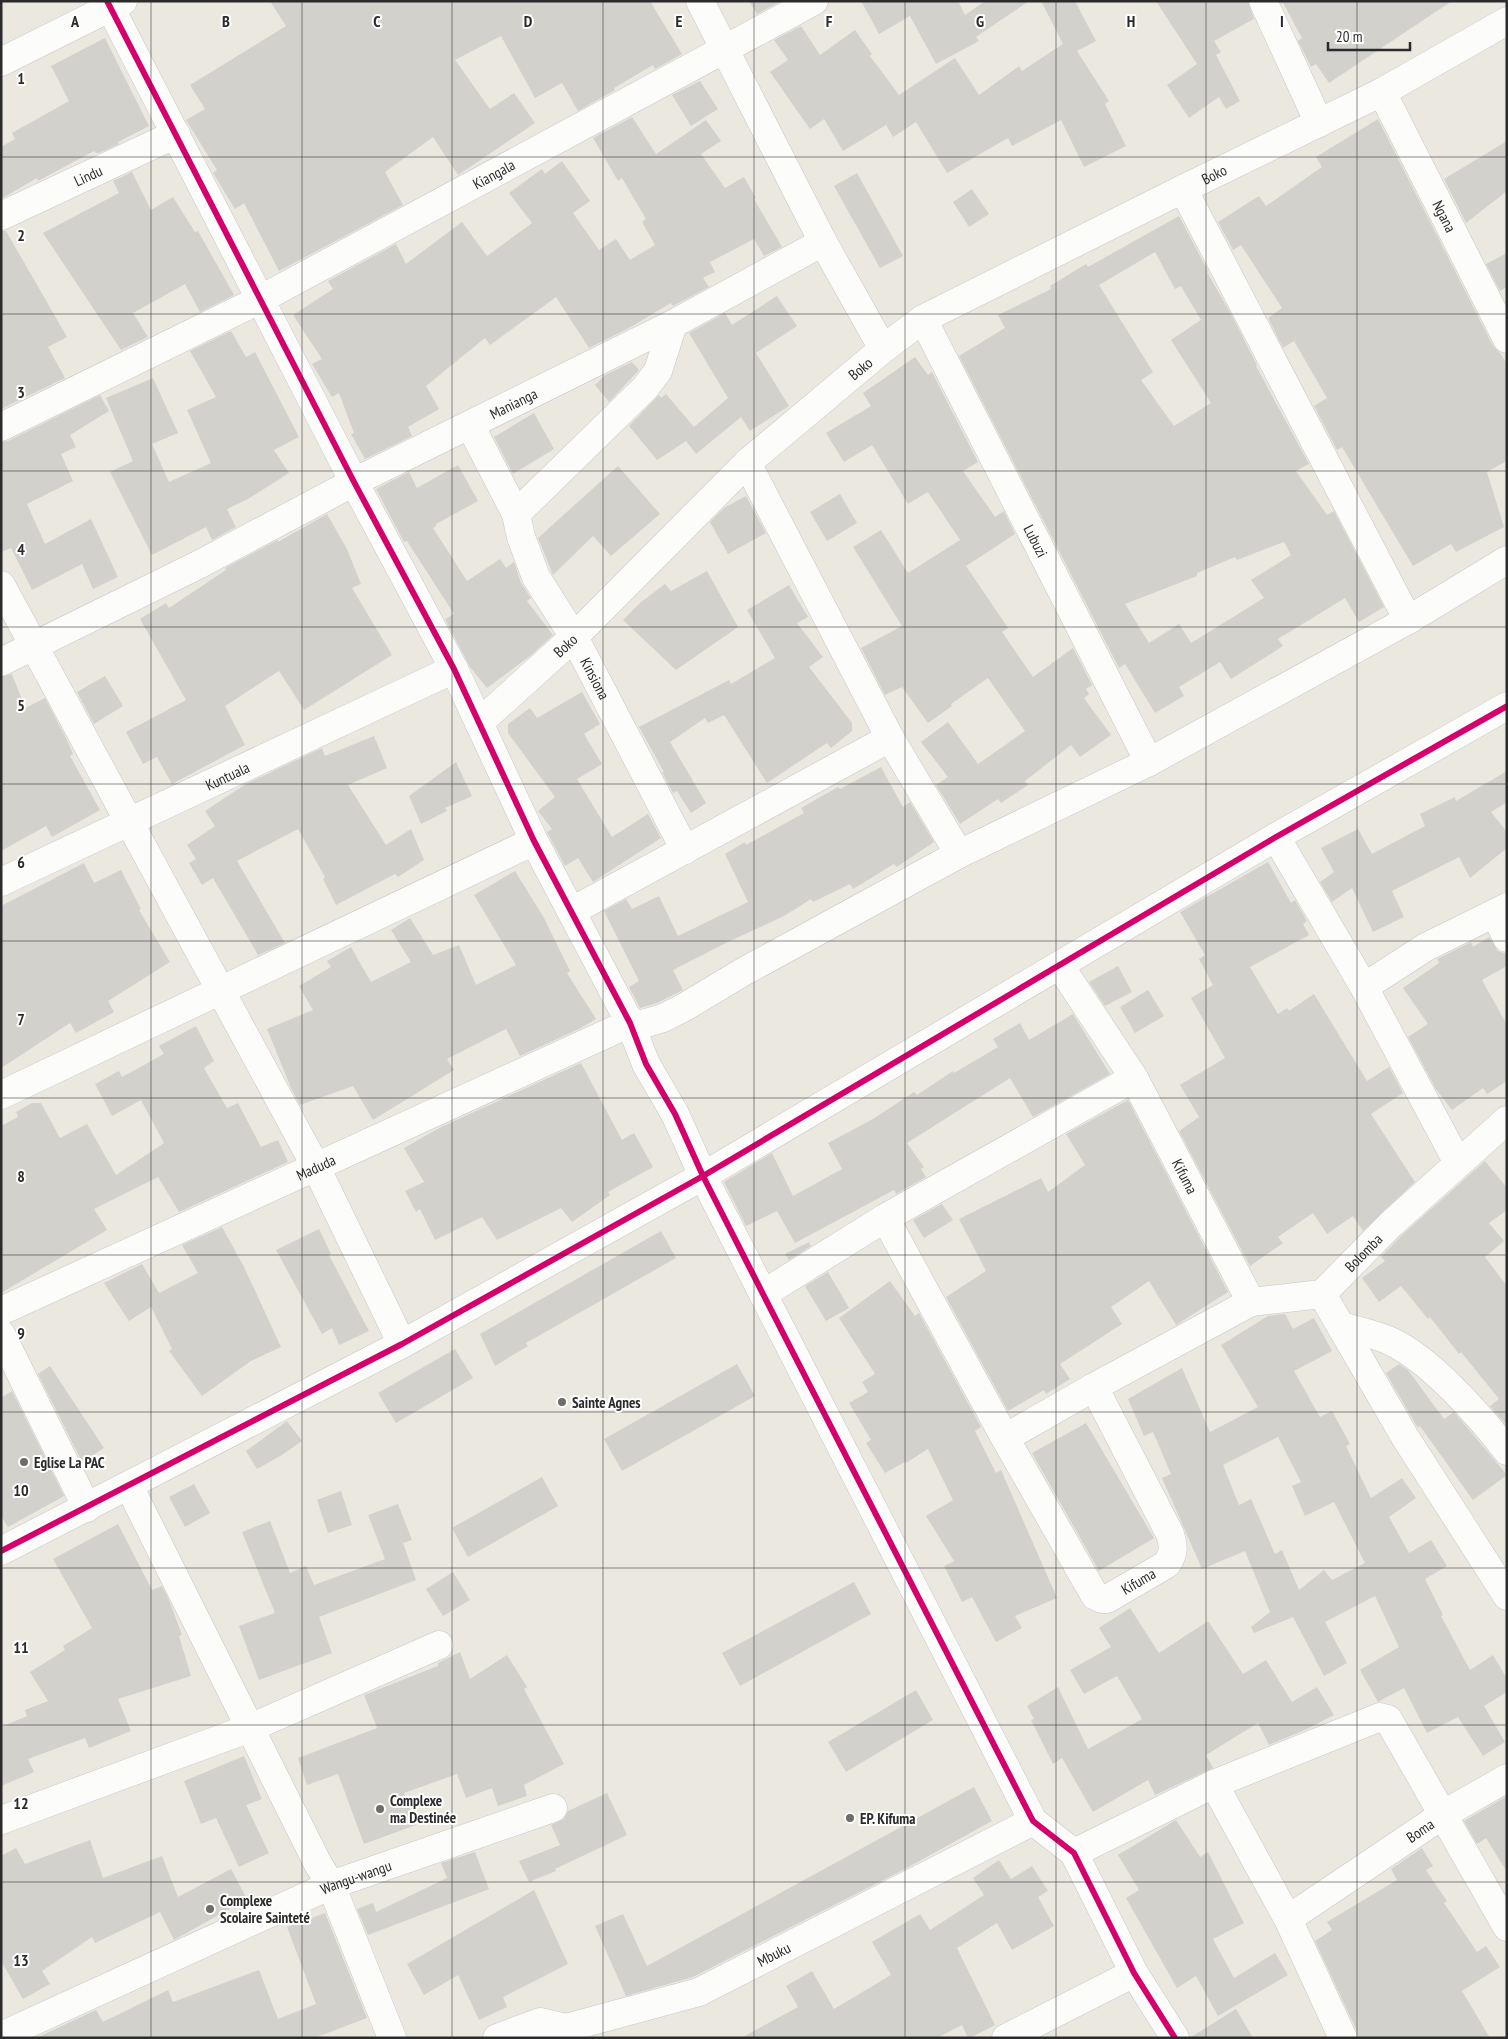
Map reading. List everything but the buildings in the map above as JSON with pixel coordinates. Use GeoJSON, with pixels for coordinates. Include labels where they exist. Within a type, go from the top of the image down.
{"type":"FeatureCollection","features":[{"type":"Feature","properties":{"kind":"street"},"geometry":{"type":"LineString","coordinates":[[700,1],[823,242],[884,349]]}},
{"type":"Feature","properties":{"kind":"street"},"geometry":{"type":"LineString","coordinates":[[726,50],[814,1]]}},
{"type":"Feature","properties":{"kind":"street"},"geometry":{"type":"LineString","coordinates":[[1263,1],[1319,123]]}},
{"type":"Feature","properties":{"kind":"street"},"geometry":{"type":"LineString","coordinates":[[1,62],[114,3],[176,134],[354,482],[454,668],[534,841],[630,1023],[646,1064],[675,1114],[703,1176],[762,1294],[1033,1821],[1074,1854],[1134,1973],[1174,2038]]}},
{"type":"Feature","properties":{"kind":"street","name":"Boko"},"geometry":{"type":"LineString","coordinates":[[479,723],[574,637],[747,463],[923,319],[1382,92],[1507,22]]}},
{"type":"Feature","properties":{"kind":"street","name":"Kiangala"},"geometry":{"type":"LineString","coordinates":[[1,427],[261,299],[726,50]]}},
{"type":"Feature","properties":{"kind":"street","name":"Ngana"},"geometry":{"type":"LineString","coordinates":[[1382,92],[1507,339]]}},
{"type":"Feature","properties":{"kind":"street","name":"Lindu"},"geometry":{"type":"LineString","coordinates":[[1,216],[176,134]]}},
{"type":"Feature","properties":{"kind":"street"},"geometry":{"type":"LineString","coordinates":[[1183,189],[1408,620]]}},
{"type":"Feature","properties":{"kind":"street","name":"Manianga"},"geometry":{"type":"LineString","coordinates":[[1,662],[200,564],[354,482],[673,324],[823,242]]}},
{"type":"Feature","properties":{"kind":"street","name":"Lubuzi"},"geometry":{"type":"LineString","coordinates":[[923,319],[1149,762]]}},
{"type":"Feature","properties":{"kind":"street"},"geometry":{"type":"LineString","coordinates":[[516,514],[645,388],[658,371],[673,324]]}},
{"type":"Feature","properties":{"kind":"street","name":"Kinsiona"},"geometry":{"type":"LineString","coordinates":[[470,425],[516,514],[521,537],[536,577],[574,637],[685,850]]}},
{"type":"Feature","properties":{"kind":"street"},"geometry":{"type":"LineString","coordinates":[[747,463],[890,738],[958,854]]}},
{"type":"Feature","properties":{"kind":"street","name":"Maduda"},"geometry":{"type":"LineString","coordinates":[[1,1311],[630,1023],[643,1024],[663,1018],[958,854],[1149,762],[1408,620],[1507,560]]}},
{"type":"Feature","properties":{"kind":"street"},"geometry":{"type":"LineString","coordinates":[[1,585],[316,1167],[402,1344]]}},
{"type":"Feature","properties":{"kind":"street","name":"Kuntuala"},"geometry":{"type":"LineString","coordinates":[[1,882],[454,668]]}},
{"type":"Feature","properties":{"kind":"street"},"geometry":{"type":"LineString","coordinates":[[1,1551],[402,1344],[703,1176],[1276,837],[1507,706]]}},
{"type":"Feature","properties":{"kind":"street"},"geometry":{"type":"LineString","coordinates":[[572,911],[890,738]]}},
{"type":"Feature","properties":{"kind":"street"},"geometry":{"type":"LineString","coordinates":[[1276,837],[1364,987],[1458,1163]]}},
{"type":"Feature","properties":{"kind":"street"},"geometry":{"type":"LineString","coordinates":[[1,1095],[534,841]]}},
{"type":"Feature","properties":{"kind":"street"},"geometry":{"type":"LineString","coordinates":[[1364,987],[1426,947],[1503,920]]}},
{"type":"Feature","properties":{"kind":"street","name":"Kifuma"},"geometry":{"type":"LineString","coordinates":[[1060,966],[1134,1078],[1251,1302]]}},
{"type":"Feature","properties":{"kind":"street"},"geometry":{"type":"LineString","coordinates":[[762,1294],[885,1218],[1134,1078]]}},
{"type":"Feature","properties":{"kind":"street","name":"Bolomba"},"geometry":{"type":"LineString","coordinates":[[1322,1294],[1391,1224],[1507,1120]]}},
{"type":"Feature","properties":{"kind":"street","name":"Kifuma"},"geometry":{"type":"LineString","coordinates":[[885,1218],[1005,1438],[1095,1596],[1102,1599],[1112,1596],[1167,1564],[1174,1546],[1170,1534],[1094,1386]]}},
{"type":"Feature","properties":{"kind":"street"},"geometry":{"type":"LineString","coordinates":[[1005,1438],[1094,1386],[1251,1302],[1322,1294],[1405,1437],[1507,1596]]}},
{"type":"Feature","properties":{"kind":"street"},"geometry":{"type":"LineString","coordinates":[[1342,1326],[1390,1341],[1424,1363],[1481,1417],[1507,1451]]}},
{"type":"Feature","properties":{"kind":"street"},"geometry":{"type":"LineString","coordinates":[[1,1334],[87,1508]]}},
{"type":"Feature","properties":{"kind":"street"},"geometry":{"type":"LineString","coordinates":[[129,1486],[318,1864],[331,1885],[392,2038]]}},
{"type":"Feature","properties":{"kind":"street"},"geometry":{"type":"LineString","coordinates":[[1,1820],[250,1728],[439,1645]]}},
{"type":"Feature","properties":{"kind":"street"},"geometry":{"type":"LineString","coordinates":[[1074,1854],[1214,1784],[1380,1717],[1388,1719],[1444,1814],[1507,1778]]}},
{"type":"Feature","properties":{"kind":"street"},"geometry":{"type":"LineString","coordinates":[[1214,1784],[1288,1919],[1342,2038]]}},
{"type":"Feature","properties":{"kind":"street","name":"Wangu-wangu"},"geometry":{"type":"LineString","coordinates":[[1,2036],[331,1885],[553,1808]]}},
{"type":"Feature","properties":{"kind":"street","name":"Boma"},"geometry":{"type":"LineString","coordinates":[[1288,1919],[1444,1814],[1507,1927]]}},
{"type":"Feature","properties":{"kind":"street","name":"Mbuku"},"geometry":{"type":"LineString","coordinates":[[498,2038],[540,2022],[566,2028],[699,1992],[1033,1821]]}},
{"type":"Feature","properties":{"kind":"street"},"geometry":{"type":"LineString","coordinates":[[1006,2038],[1134,1973]]}},
{"type":"Feature","properties":{"kind":"cycle path"},"geometry":{"type":"LineString","coordinates":[[107,1],[354,482],[454,669],[534,841],[630,1023],[646,1064],[675,1114],[703,1176],[1033,1821],[1074,1853],[1134,1973],[1175,2038]]}},
{"type":"Feature","properties":{"kind":"cycle path"},"geometry":{"type":"LineString","coordinates":[[1,1551],[402,1344],[703,1176],[1276,837],[1507,706]]}},
{"type":"Feature","properties":{"kind":"place","name":"Sainte Agnes"},"geometry":{"type":"Point","coordinates":[562,1402]}},
{"type":"Feature","properties":{"kind":"place","name":"Eglise La PAC"},"geometry":{"type":"Point","coordinates":[24,1462]}},
{"type":"Feature","properties":{"kind":"place","name":"Complexe ma Destinée"},"geometry":{"type":"Point","coordinates":[380,1809]}},
{"type":"Feature","properties":{"kind":"place","name":"EP. Kifuma"},"geometry":{"type":"Point","coordinates":[850,1818]}},
{"type":"Feature","properties":{"kind":"place","name":"Complexe Scolaire Sainteté"},"geometry":{"type":"Point","coordinates":[210,1909]}}]}
